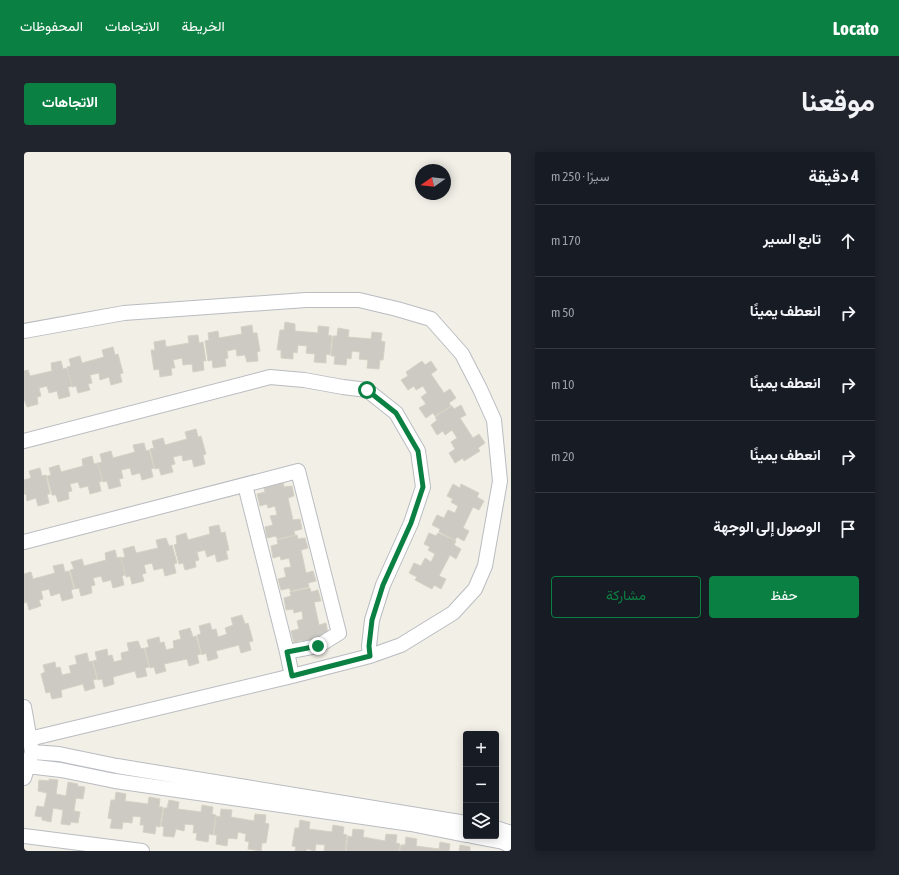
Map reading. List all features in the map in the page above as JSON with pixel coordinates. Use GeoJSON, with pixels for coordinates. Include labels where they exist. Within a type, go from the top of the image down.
{"type":"FeatureCollection","features":[{"type":"Feature","properties":{"kind":"street"},"geometry":{"type":"LineString","coordinates":[[24,332],[124,313],[306,300],[359,300],[397,309],[431,320],[462,354],[494,420],[500,481],[485,566],[475,589],[453,613],[401,645],[370,656],[292,676],[28,759]]}},
{"type":"Feature","properties":{"kind":"street"},"geometry":{"type":"LineString","coordinates":[[24,441],[270,377],[304,380],[367,390],[396,413],[418,451],[423,487],[411,523],[383,585],[372,620],[369,646],[370,656]]}},
{"type":"Feature","properties":{"kind":"street"},"geometry":{"type":"LineString","coordinates":[[24,542],[298,471],[339,633],[318,646],[287,652]]}},
{"type":"Feature","properties":{"kind":"street"},"geometry":{"type":"LineString","coordinates":[[245,485],[292,676]]}},
{"type":"Feature","properties":{"kind":"street"},"geometry":{"type":"LineString","coordinates":[[24,707],[28,759]]}},
{"type":"Feature","properties":{"kind":"street"},"geometry":{"type":"LineString","coordinates":[[28,759],[59,754],[117,766],[463,823]]}},
{"type":"Feature","properties":{"kind":"street"},"geometry":{"type":"LineString","coordinates":[[28,759],[61,770],[122,782],[412,824],[463,834]]}},
{"type":"Feature","properties":{"kind":"street"},"geometry":{"type":"LineString","coordinates":[[499,829],[511,833]]}},
{"type":"Feature","properties":{"kind":"street"},"geometry":{"type":"LineString","coordinates":[[24,836],[142,851]]}},
{"type":"Feature","properties":{"kind":"street"},"geometry":{"type":"LineString","coordinates":[[488,839],[503,842],[511,846]]}},
{"type":"Feature","properties":{"kind":"building"},"geometry":{"type":"Polygon","coordinates":[[[285,322],[295,324],[295,331],[318,333],[318,326],[329,327],[328,335],[332,336],[330,355],[326,354],[326,363],[314,362],[315,354],[306,353],[307,346],[298,345],[297,353],[293,352],[293,359],[281,358],[281,350],[277,350],[280,330],[284,330],[285,322]]]}},
{"type":"Feature","properties":{"kind":"building"},"geometry":{"type":"Polygon","coordinates":[[[252,325],[253,333],[257,333],[260,351],[257,352],[258,361],[247,362],[245,355],[237,356],[236,349],[227,351],[228,358],[225,359],[226,366],[213,368],[212,360],[208,361],[205,341],[209,340],[208,333],[218,331],[219,338],[242,334],[241,327],[252,325]]]}},
{"type":"Feature","properties":{"kind":"building"},"geometry":{"type":"Polygon","coordinates":[[[338,328],[349,330],[348,337],[371,339],[372,332],[382,333],[381,341],[385,342],[383,360],[380,360],[379,369],[367,368],[368,360],[359,359],[360,352],[352,351],[351,359],[347,358],[346,365],[334,364],[335,356],[331,356],[333,336],[337,336],[338,328]]]}},
{"type":"Feature","properties":{"kind":"building"},"geometry":{"type":"Polygon","coordinates":[[[198,335],[199,343],[203,342],[206,361],[203,361],[204,370],[193,372],[192,364],[183,365],[182,358],[173,360],[175,368],[171,368],[172,375],[160,377],[159,369],[154,370],[151,350],[155,350],[154,342],[165,340],[166,347],[189,343],[188,336],[198,335]]]}},
{"type":"Feature","properties":{"kind":"building"},"geometry":{"type":"Polygon","coordinates":[[[113,347],[115,355],[118,354],[123,373],[120,374],[122,382],[111,385],[109,377],[100,380],[99,373],[90,375],[92,383],[88,384],[90,390],[78,393],[76,386],[72,387],[67,367],[71,366],[69,359],[80,356],[82,363],[104,357],[102,350],[113,347]]]}},
{"type":"Feature","properties":{"kind":"building"},"geometry":{"type":"Polygon","coordinates":[[[61,361],[63,369],[67,368],[72,386],[68,387],[70,396],[59,399],[57,391],[49,393],[47,386],[39,388],[41,396],[37,397],[38,404],[27,407],[24,399],[24,371],[28,370],[30,376],[52,371],[51,363],[61,361]]]}},
{"type":"Feature","properties":{"kind":"building"},"geometry":{"type":"Polygon","coordinates":[[[422,361],[425,365],[431,361],[437,370],[431,374],[444,393],[450,389],[456,398],[449,403],[451,406],[435,416],[433,413],[426,418],[419,408],[426,404],[421,397],[427,393],[423,386],[416,390],[414,386],[408,390],[401,380],[408,376],[406,372],[422,361]]]}},
{"type":"Feature","properties":{"kind":"building"},"geometry":{"type":"Polygon","coordinates":[[[461,405],[466,415],[460,418],[473,438],[479,434],[485,443],[478,448],[480,451],[464,461],[463,458],[455,463],[449,453],[455,449],[451,442],[457,438],[452,430],[445,435],[443,431],[437,435],[431,425],[437,420],[435,417],[452,406],[454,409],[461,405]]]}},
{"type":"Feature","properties":{"kind":"building"},"geometry":{"type":"Polygon","coordinates":[[[196,429],[198,437],[201,436],[206,454],[203,455],[205,464],[194,467],[192,459],[183,461],[182,455],[173,457],[175,464],[171,465],[173,472],[161,475],[159,468],[155,469],[150,449],[154,448],[152,441],[163,438],[165,445],[187,439],[185,432],[196,429]]]}},
{"type":"Feature","properties":{"kind":"building"},"geometry":{"type":"Polygon","coordinates":[[[144,443],[146,451],[149,450],[154,468],[151,469],[153,477],[142,480],[140,473],[132,475],[130,468],[121,470],[123,478],[119,479],[121,486],[109,489],[107,481],[103,482],[98,463],[102,462],[100,454],[111,451],[113,458],[135,452],[133,445],[144,443]]]}},
{"type":"Feature","properties":{"kind":"building"},"geometry":{"type":"Polygon","coordinates":[[[92,456],[94,464],[98,463],[102,481],[99,482],[101,491],[90,494],[88,486],[80,488],[78,482],[70,484],[72,491],[68,492],[69,499],[58,502],[56,495],[52,495],[47,476],[51,475],[49,468],[59,465],[61,472],[83,466],[82,459],[92,456]]]}},
{"type":"Feature","properties":{"kind":"building"},"geometry":{"type":"Polygon","coordinates":[[[40,468],[42,476],[46,475],[50,494],[47,494],[49,503],[38,506],[36,498],[27,501],[26,494],[24,494],[24,480],[31,478],[29,471],[40,468]]]}},
{"type":"Feature","properties":{"kind":"building"},"geometry":{"type":"Polygon","coordinates":[[[283,483],[284,487],[292,486],[294,496],[288,498],[293,520],[300,519],[302,529],[294,531],[295,535],[277,539],[276,536],[267,538],[265,527],[273,525],[270,516],[277,515],[275,506],[268,508],[267,504],[260,506],[257,494],[265,492],[264,488],[283,483]]]}},
{"type":"Feature","properties":{"kind":"building"},"geometry":{"type":"Polygon","coordinates":[[[453,484],[460,488],[461,484],[479,493],[477,497],[484,501],[479,510],[473,507],[463,528],[469,531],[464,541],[457,537],[455,540],[439,532],[440,529],[432,525],[437,515],[444,518],[448,510],[455,513],[458,506],[451,502],[453,499],[447,496],[453,484]]]}},
{"type":"Feature","properties":{"kind":"building"},"geometry":{"type":"Polygon","coordinates":[[[219,525],[221,533],[225,532],[229,550],[226,551],[228,559],[217,562],[215,554],[207,557],[205,550],[197,552],[199,560],[195,561],[196,567],[185,570],[183,563],[179,564],[174,545],[177,544],[176,536],[186,533],[188,540],[210,534],[209,527],[219,525]]]}},
{"type":"Feature","properties":{"kind":"building"},"geometry":{"type":"Polygon","coordinates":[[[429,533],[436,536],[438,533],[456,541],[454,545],[461,549],[456,559],[450,555],[439,576],[446,579],[441,589],[434,585],[432,589],[415,580],[417,577],[409,573],[414,563],[421,566],[425,558],[431,562],[435,554],[428,550],[430,547],[424,544],[429,533]]]}},
{"type":"Feature","properties":{"kind":"building"},"geometry":{"type":"Polygon","coordinates":[[[297,535],[298,539],[305,538],[308,548],[301,550],[306,573],[313,571],[316,581],[308,583],[309,587],[290,591],[290,588],[281,590],[278,579],[286,577],[284,568],[291,567],[289,558],[281,560],[280,556],[273,558],[271,546],[278,544],[277,540],[297,535]]]}},
{"type":"Feature","properties":{"kind":"building"},"geometry":{"type":"Polygon","coordinates":[[[166,538],[169,546],[172,545],[177,563],[174,564],[176,573],[165,576],[163,568],[154,570],[152,563],[144,565],[146,573],[142,574],[144,581],[132,584],[130,576],[126,577],[121,558],[125,557],[123,549],[134,546],[136,553],[158,548],[156,540],[166,538]]]}},
{"type":"Feature","properties":{"kind":"building"},"geometry":{"type":"Polygon","coordinates":[[[115,550],[117,558],[121,557],[125,575],[122,576],[124,585],[113,588],[111,580],[103,582],[101,576],[93,578],[95,585],[91,586],[92,593],[81,596],[79,588],[75,589],[70,570],[74,569],[71,562],[82,559],[84,566],[106,560],[105,553],[115,550]]]}},
{"type":"Feature","properties":{"kind":"building"},"geometry":{"type":"Polygon","coordinates":[[[63,564],[65,572],[69,571],[74,589],[71,590],[73,598],[62,601],[60,593],[51,596],[49,589],[41,591],[43,599],[39,600],[41,606],[29,610],[27,602],[24,603],[24,574],[31,572],[33,579],[55,573],[53,566],[63,564]]]}},
{"type":"Feature","properties":{"kind":"building"},"geometry":{"type":"Polygon","coordinates":[[[310,588],[311,592],[318,590],[321,601],[314,602],[319,625],[326,623],[328,634],[320,636],[321,640],[303,644],[302,640],[294,643],[291,631],[299,629],[297,621],[303,619],[302,611],[294,613],[293,609],[286,610],[284,598],[291,596],[290,592],[310,588]]]}},
{"type":"Feature","properties":{"kind":"building"},"geometry":{"type":"Polygon","coordinates":[[[242,615],[245,624],[248,623],[253,641],[249,642],[251,650],[241,653],[239,645],[216,651],[218,658],[208,661],[206,653],[202,655],[197,635],[201,634],[199,626],[210,623],[212,630],[216,629],[218,637],[227,634],[225,628],[233,625],[231,618],[242,615]]]}},
{"type":"Feature","properties":{"kind":"building"},"geometry":{"type":"Polygon","coordinates":[[[190,628],[193,637],[196,636],[201,654],[197,655],[199,663],[189,666],[187,659],[164,664],[166,671],[156,674],[154,667],[150,668],[145,648],[149,647],[147,640],[159,637],[160,643],[164,642],[166,650],[174,648],[173,641],[181,639],[179,631],[190,628]]]}},
{"type":"Feature","properties":{"kind":"building"},"geometry":{"type":"Polygon","coordinates":[[[138,641],[141,649],[144,648],[149,667],[145,668],[147,676],[137,678],[135,671],[113,677],[114,684],[104,687],[102,679],[98,680],[93,661],[97,660],[95,652],[107,649],[108,656],[112,655],[114,662],[122,660],[121,653],[129,651],[127,643],[138,641]]]}},
{"type":"Feature","properties":{"kind":"building"},"geometry":{"type":"Polygon","coordinates":[[[87,653],[89,662],[92,661],[97,679],[93,680],[95,688],[85,691],[83,684],[61,690],[62,697],[52,699],[50,692],[46,693],[41,674],[45,672],[43,665],[55,662],[56,668],[60,667],[62,675],[71,673],[69,666],[77,664],[75,656],[87,653]]]}},
{"type":"Feature","properties":{"kind":"building"},"geometry":{"type":"Polygon","coordinates":[[[49,779],[58,780],[56,794],[66,796],[68,782],[78,784],[77,786],[85,787],[83,799],[76,798],[74,811],[80,812],[78,823],[71,822],[70,825],[61,824],[63,810],[53,808],[51,822],[42,820],[42,817],[35,816],[37,806],[44,807],[47,793],[38,791],[39,780],[49,781],[49,779]]]}},
{"type":"Feature","properties":{"kind":"building"},"geometry":{"type":"Polygon","coordinates":[[[116,792],[126,794],[125,801],[148,804],[149,797],[160,799],[159,807],[163,807],[160,827],[156,826],[155,834],[143,832],[144,825],[140,825],[141,817],[133,816],[132,823],[123,822],[122,829],[110,828],[112,819],[108,818],[111,800],[115,800],[116,792]]]}},
{"type":"Feature","properties":{"kind":"building"},"geometry":{"type":"Polygon","coordinates":[[[169,800],[179,802],[178,809],[201,812],[202,805],[213,807],[212,814],[216,815],[213,835],[209,834],[208,842],[196,840],[197,833],[193,833],[194,825],[185,824],[184,831],[176,829],[174,837],[163,836],[164,827],[161,826],[164,808],[167,808],[169,800]]]}},
{"type":"Feature","properties":{"kind":"building"},"geometry":{"type":"Polygon","coordinates":[[[221,809],[232,810],[231,817],[254,821],[255,814],[266,815],[265,823],[269,824],[266,843],[262,843],[261,851],[248,849],[249,842],[245,841],[246,834],[238,832],[237,839],[228,838],[227,846],[216,844],[217,835],[214,835],[216,816],[220,817],[221,809]]]}},
{"type":"Feature","properties":{"kind":"building"},"geometry":{"type":"Polygon","coordinates":[[[300,820],[310,822],[309,829],[332,832],[333,825],[344,827],[343,834],[347,835],[345,851],[324,851],[325,845],[316,844],[315,851],[307,849],[306,851],[295,851],[296,847],[292,846],[295,828],[299,828],[300,820]]]}},
{"type":"Feature","properties":{"kind":"building"},"geometry":{"type":"Polygon","coordinates":[[[353,829],[364,830],[363,837],[385,841],[386,834],[397,835],[396,843],[400,844],[399,851],[346,851],[348,836],[352,837],[353,829]]]}},
{"type":"Feature","properties":{"kind":"building"},"geometry":{"type":"Polygon","coordinates":[[[406,837],[417,839],[416,846],[439,849],[440,842],[450,844],[449,851],[400,851],[401,845],[405,845],[406,837]]]}},
{"type":"Feature","properties":{"kind":"building"},"geometry":{"type":"Polygon","coordinates":[[[460,845],[470,847],[470,851],[459,851],[460,845]]]}},
{"type":"Feature","properties":{"kind":"route"},"geometry":{"type":"LineString","coordinates":[[318,646],[287,652],[292,676],[370,656],[369,646],[372,620],[383,585],[411,523],[423,487],[418,451],[396,413],[367,390]]}}]}
